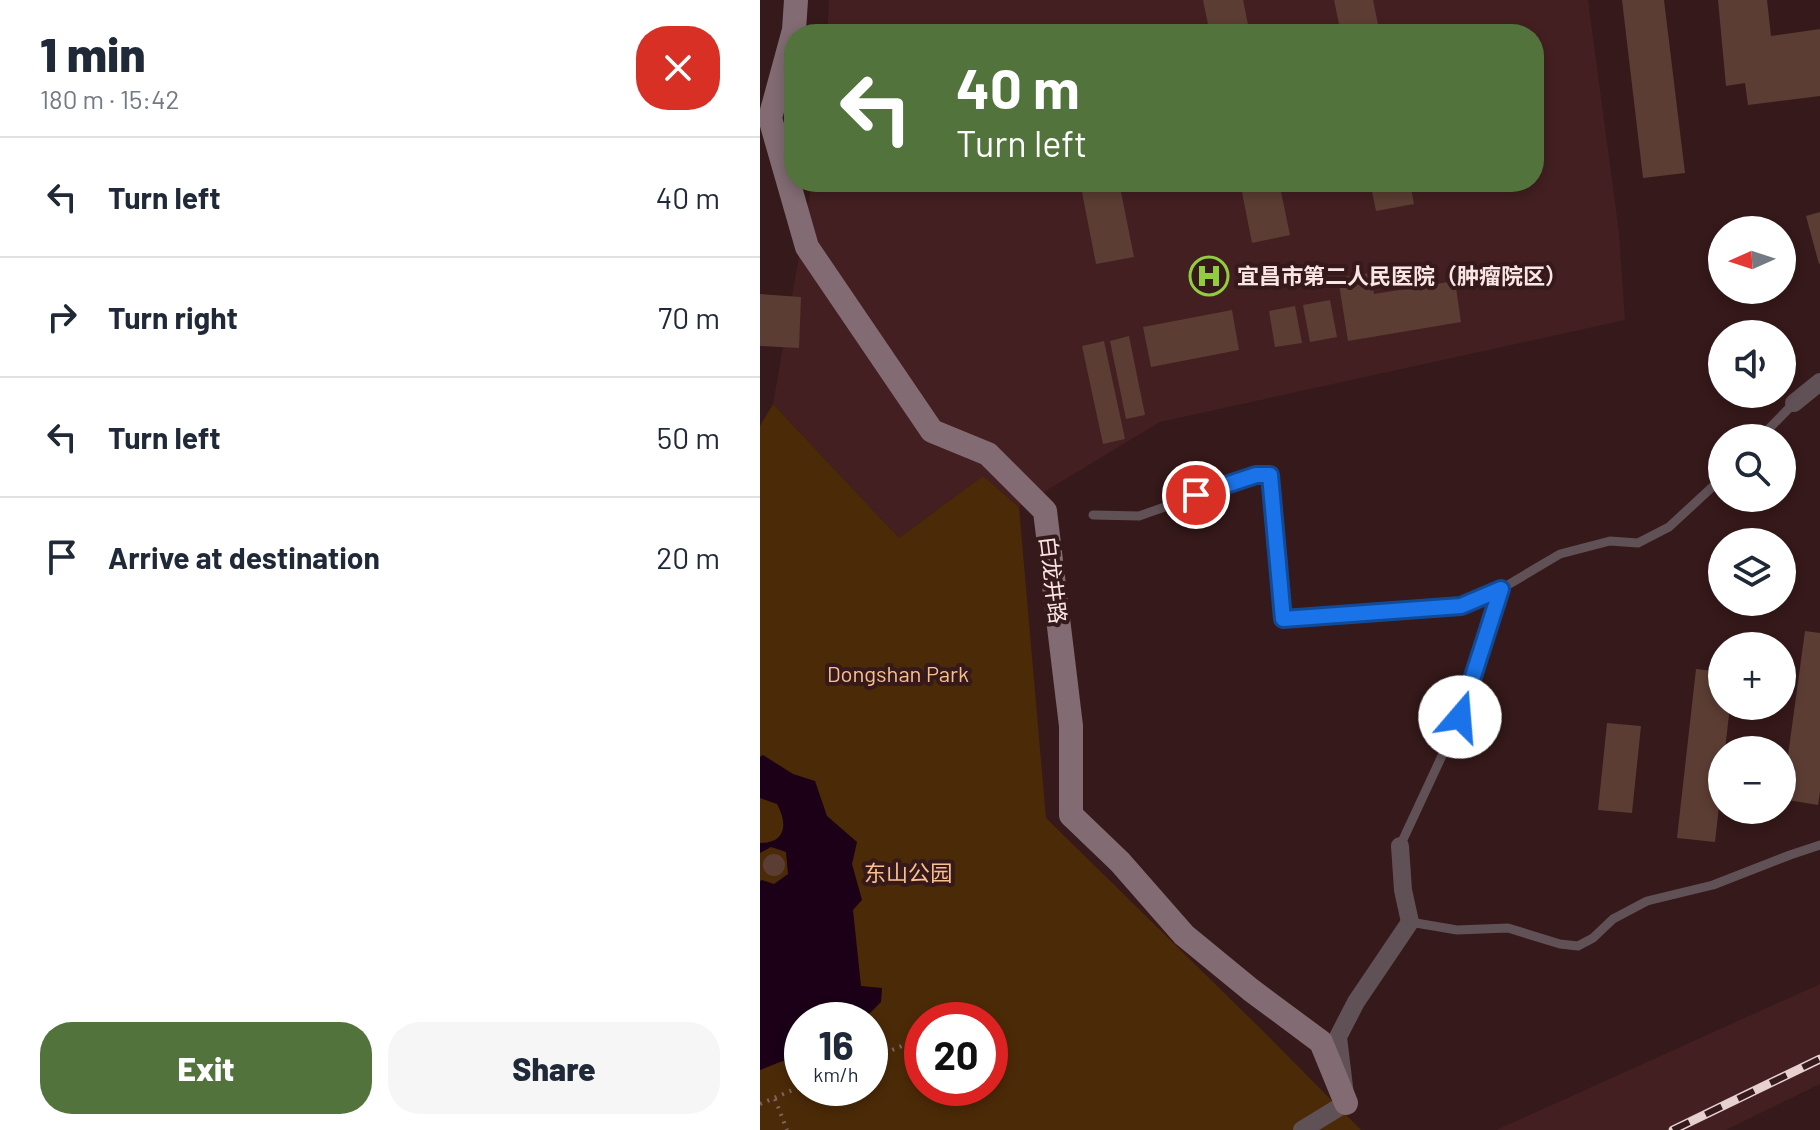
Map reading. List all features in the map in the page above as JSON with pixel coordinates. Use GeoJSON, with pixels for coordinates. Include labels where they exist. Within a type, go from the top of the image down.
{"type":"FeatureCollection","features":[{"type":"Feature","properties":{"kind":"street","name":"白龙井路"},"geometry":{"type":"LineString","coordinates":[[794,24],[796,0]]}},
{"type":"Feature","properties":{"kind":"street","name":"白龙井路"},"geometry":{"type":"LineString","coordinates":[[784,67],[770,118],[784,167]]}},
{"type":"Feature","properties":{"kind":"street","name":"白龙井路"},"geometry":{"type":"LineString","coordinates":[[791,192],[807,247],[932,431],[988,454],[1045,511],[1071,726],[1071,815],[1120,862],[1184,935],[1321,1042],[1346,1103]]}},
{"type":"Feature","properties":{"kind":"street"},"geometry":{"type":"LineString","coordinates":[[1796,401],[1820,382]]}},
{"type":"Feature","properties":{"kind":"street"},"geometry":{"type":"LineString","coordinates":[[1302,1130],[1346,1103],[1338,1037],[1356,1002],[1410,922],[1403,890],[1400,846]]}},
{"type":"Feature","properties":{"kind":"lane"},"geometry":{"type":"LineString","coordinates":[[1774,424],[1789,408]]}},
{"type":"Feature","properties":{"kind":"lane"},"geometry":{"type":"LineString","coordinates":[[1093,515],[1139,516],[1256,475],[1270,475],[1283,619],[1461,606],[1501,589],[1560,554],[1610,541],[1638,543],[1669,527],[1708,491]]}},
{"type":"Feature","properties":{"kind":"lane"},"geometry":{"type":"LineString","coordinates":[[1400,846],[1460,717],[1501,589]]}},
{"type":"Feature","properties":{"kind":"lane"},"geometry":{"type":"LineString","coordinates":[[1410,922],[1457,930],[1508,928],[1560,944],[1578,946],[1593,938],[1613,919],[1647,901],[1713,885],[1820,845]]}},
{"type":"Feature","properties":{"kind":"path"},"geometry":{"type":"LineString","coordinates":[[888,1052],[902,1046]]}},
{"type":"Feature","properties":{"kind":"path"},"geometry":{"type":"LineString","coordinates":[[760,1104],[784,1094]]}},
{"type":"Feature","properties":{"kind":"path"},"geometry":{"type":"LineString","coordinates":[[775,1098],[787,1130]]}},
{"type":"Feature","properties":{"kind":"shaded area","name":"宜昌市第二人民医院（肿瘤院区）"},"geometry":{"type":"Polygon","coordinates":[[[829,0],[1588,0],[1619,232],[1625,320],[1160,422],[1019,507],[983,476],[899,538],[773,404],[810,192],[1544,192],[1544,24],[828,24],[829,0]]]}},
{"type":"Feature","properties":{"kind":"shaded area"},"geometry":{"type":"Polygon","coordinates":[[[763,755],[793,774],[815,781],[827,816],[857,842],[852,864],[862,900],[853,910],[861,986],[882,988],[881,1002],[784,1002],[784,1061],[760,1070],[760,881],[774,884],[788,874],[786,852],[771,847],[760,853],[760,843],[780,836],[783,819],[777,804],[760,798],[760,757],[763,755]]]}},
{"type":"Feature","properties":{"kind":"shaded area"},"geometry":{"type":"Polygon","coordinates":[[[1820,984],[1820,1084],[1726,1130],[1496,1130],[1820,984]]]}},
{"type":"Feature","properties":{"kind":"green space","name":"Dongshan Park"},"geometry":{"type":"Polygon","coordinates":[[[773,404],[899,538],[983,476],[1019,507],[1046,818],[1361,1130],[760,1130],[760,426],[773,404]]]}},
{"type":"Feature","properties":{"kind":"building"},"geometry":{"type":"Polygon","coordinates":[[[1203,0],[1243,0],[1248,24],[1208,24],[1203,0]]]}},
{"type":"Feature","properties":{"kind":"building"},"geometry":{"type":"Polygon","coordinates":[[[1334,0],[1373,0],[1378,24],[1339,24],[1334,0]]]}},
{"type":"Feature","properties":{"kind":"building"},"geometry":{"type":"Polygon","coordinates":[[[1622,0],[1664,0],[1685,173],[1643,178],[1622,0]]]}},
{"type":"Feature","properties":{"kind":"building"},"geometry":{"type":"Polygon","coordinates":[[[1718,0],[1767,0],[1771,36],[1820,29],[1820,96],[1748,105],[1745,83],[1726,86],[1718,0]]]}},
{"type":"Feature","properties":{"kind":"building"},"geometry":{"type":"Polygon","coordinates":[[[1082,192],[1121,192],[1134,257],[1096,264],[1082,192]]]}},
{"type":"Feature","properties":{"kind":"building"},"geometry":{"type":"Polygon","coordinates":[[[1242,192],[1281,192],[1290,235],[1252,243],[1242,192]]]}},
{"type":"Feature","properties":{"kind":"building"},"geometry":{"type":"Polygon","coordinates":[[[1372,192],[1412,192],[1414,204],[1376,211],[1372,192]]]}},
{"type":"Feature","properties":{"kind":"building"},"geometry":{"type":"Polygon","coordinates":[[[1820,212],[1820,263],[1819,264],[1806,216],[1820,212]]]}},
{"type":"Feature","properties":{"kind":"building"},"geometry":{"type":"Polygon","coordinates":[[[1370,273],[1374,294],[1455,281],[1461,322],[1348,341],[1338,278],[1370,273]]]}},
{"type":"Feature","properties":{"kind":"building"},"geometry":{"type":"Polygon","coordinates":[[[760,294],[801,297],[799,348],[760,346],[760,294]]]}},
{"type":"Feature","properties":{"kind":"building"},"geometry":{"type":"Polygon","coordinates":[[[1330,300],[1337,337],[1310,342],[1303,305],[1330,300]]]}},
{"type":"Feature","properties":{"kind":"building"},"geometry":{"type":"Polygon","coordinates":[[[1295,306],[1302,343],[1275,347],[1269,311],[1295,306]]]}},
{"type":"Feature","properties":{"kind":"building"},"geometry":{"type":"Polygon","coordinates":[[[1232,310],[1239,350],[1151,367],[1143,327],[1232,310]]]}},
{"type":"Feature","properties":{"kind":"building"},"geometry":{"type":"Polygon","coordinates":[[[1129,336],[1145,415],[1126,419],[1110,341],[1129,336]]]}},
{"type":"Feature","properties":{"kind":"building"},"geometry":{"type":"Polygon","coordinates":[[[1104,341],[1125,439],[1103,444],[1082,346],[1104,341]]]}},
{"type":"Feature","properties":{"kind":"building"},"geometry":{"type":"Polygon","coordinates":[[[1805,631],[1820,633],[1818,805],[1796,801],[1796,736],[1791,736],[1793,720],[1796,720],[1805,631]]]}},
{"type":"Feature","properties":{"kind":"building"},"geometry":{"type":"Polygon","coordinates":[[[1696,669],[1708,670],[1708,720],[1728,720],[1727,736],[1708,736],[1708,824],[1717,824],[1715,842],[1677,838],[1696,669]]]}},
{"type":"Feature","properties":{"kind":"building"},"geometry":{"type":"Polygon","coordinates":[[[1607,723],[1641,726],[1632,813],[1598,810],[1607,723]]]}},
{"type":"Feature","properties":{"kind":"building"},"geometry":{"type":"Polygon","coordinates":[[[774,854],[785,865],[774,876],[763,865],[774,854]]]}},
{"type":"Feature","properties":{"kind":"railway"},"geometry":{"type":"LineString","coordinates":[[1673,1130],[1820,1059]]}},
{"type":"Feature","properties":{"kind":"place","name":"宜昌市第二人民医院（肿瘤院区）"},"geometry":{"type":"Point","coordinates":[1209,276]}},
{"type":"Feature","properties":{"kind":"route"},"geometry":{"type":"LineString","coordinates":[[1196,495],[1256,475],[1270,475],[1283,619],[1461,606],[1501,589],[1460,717]]}},
{"type":"Feature","properties":{"kind":"park label","name":"东山公园"},"geometry":{"type":"Point","coordinates":[908,873]}}]}
